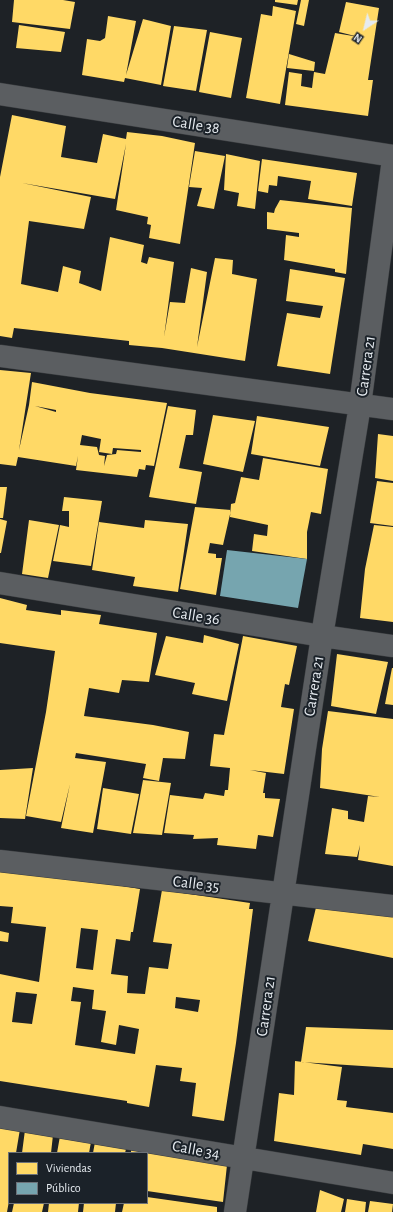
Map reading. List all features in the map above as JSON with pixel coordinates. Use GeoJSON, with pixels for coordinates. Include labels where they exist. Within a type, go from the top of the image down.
{"type":"FeatureCollection","features":[{"type":"Feature","properties":{"kind":"street","name":"Calle 38"},"geometry":{"type":"LineString","coordinates":[[0,94],[393,158]]}},
{"type":"Feature","properties":{"kind":"street","name":"Carrera 21"},"geometry":{"type":"LineString","coordinates":[[235,1212],[282,894],[360,405],[393,158]]}},
{"type":"Feature","properties":{"kind":"street"},"geometry":{"type":"LineString","coordinates":[[0,356],[393,409]]}},
{"type":"Feature","properties":{"kind":"street","name":"Calle 36"},"geometry":{"type":"LineString","coordinates":[[0,583],[322,636],[393,646]]}},
{"type":"Feature","properties":{"kind":"street","name":"Calle 35"},"geometry":{"type":"LineString","coordinates":[[0,861],[393,906]]}},
{"type":"Feature","properties":{"kind":"street","name":"Calle 34"},"geometry":{"type":"LineString","coordinates":[[0,1117],[393,1182]]}},
{"type":"Feature","properties":{"kind":"building: Viviendas"},"geometry":{"type":"Polygon","coordinates":[[[14,0],[63,0],[75,2],[70,29],[12,22],[14,0]]]}},
{"type":"Feature","properties":{"kind":"building: Viviendas"},"geometry":{"type":"Polygon","coordinates":[[[275,0],[298,0],[297,5],[275,2],[275,0]]]}},
{"type":"Feature","properties":{"kind":"building: Viviendas"},"geometry":{"type":"Polygon","coordinates":[[[301,0],[309,0],[304,26],[296,24],[301,0]]]}},
{"type":"Feature","properties":{"kind":"building: Viviendas"},"geometry":{"type":"Polygon","coordinates":[[[346,2],[379,8],[368,80],[373,80],[368,116],[285,105],[289,72],[302,74],[301,86],[312,88],[314,72],[325,74],[335,33],[359,37],[339,32],[346,2]]]}},
{"type":"Feature","properties":{"kind":"building: Viviendas"},"geometry":{"type":"Polygon","coordinates":[[[273,6],[296,11],[280,104],[246,98],[261,14],[272,16],[273,6]]]}},
{"type":"Feature","properties":{"kind":"building: Viviendas"},"geometry":{"type":"Polygon","coordinates":[[[108,16],[136,21],[126,75],[143,19],[171,26],[161,85],[125,78],[124,82],[82,75],[87,39],[100,41],[105,38],[108,16]]]}},
{"type":"Feature","properties":{"kind":"building: Viviendas"},"geometry":{"type":"Polygon","coordinates":[[[19,25],[65,32],[61,52],[16,48],[19,25]]]}},
{"type":"Feature","properties":{"kind":"building: Viviendas"},"geometry":{"type":"Polygon","coordinates":[[[174,26],[207,30],[196,91],[163,86],[174,26]]]}},
{"type":"Feature","properties":{"kind":"building: Viviendas"},"geometry":{"type":"Polygon","coordinates":[[[210,32],[242,38],[231,98],[199,92],[210,32]]]}},
{"type":"Feature","properties":{"kind":"building: Viviendas"},"geometry":{"type":"Polygon","coordinates":[[[289,54],[315,62],[314,71],[287,68],[289,54]]]}},
{"type":"Feature","properties":{"kind":"building: Viviendas"},"geometry":{"type":"Polygon","coordinates":[[[12,115],[66,126],[61,157],[97,163],[103,134],[126,139],[127,132],[162,136],[195,143],[180,244],[149,238],[151,225],[147,224],[148,217],[116,210],[126,144],[115,199],[22,183],[91,197],[84,229],[29,221],[21,284],[58,292],[63,266],[81,271],[79,283],[101,291],[110,237],[144,245],[141,262],[147,264],[149,257],[174,262],[164,337],[170,302],[185,303],[191,268],[207,272],[197,347],[215,258],[233,260],[232,274],[257,279],[245,361],[162,348],[129,345],[129,341],[14,328],[12,338],[0,336],[0,177],[12,115]]]}},
{"type":"Feature","properties":{"kind":"building: Viviendas"},"geometry":{"type":"Polygon","coordinates":[[[195,151],[225,156],[214,209],[197,206],[202,188],[189,187],[195,151]]]}},
{"type":"Feature","properties":{"kind":"building: Viviendas"},"geometry":{"type":"Polygon","coordinates":[[[226,154],[260,161],[255,209],[237,206],[239,193],[224,190],[226,154]]]}},
{"type":"Feature","properties":{"kind":"building: Viviendas"},"geometry":{"type":"Polygon","coordinates":[[[262,159],[357,173],[352,206],[308,199],[311,181],[278,176],[277,186],[269,185],[268,193],[258,191],[262,159]]]}},
{"type":"Feature","properties":{"kind":"building: Viviendas"},"geometry":{"type":"Polygon","coordinates":[[[280,200],[352,208],[346,274],[335,272],[335,269],[284,260],[286,235],[299,237],[299,233],[267,229],[267,212],[274,213],[280,200]]]}},
{"type":"Feature","properties":{"kind":"building: Viviendas"},"geometry":{"type":"Polygon","coordinates":[[[290,269],[345,278],[330,374],[277,366],[287,313],[320,318],[323,306],[286,301],[290,269]]]}},
{"type":"Feature","properties":{"kind":"building: Viviendas"},"geometry":{"type":"Polygon","coordinates":[[[0,370],[31,373],[19,450],[29,405],[32,382],[90,393],[167,403],[154,466],[146,465],[145,470],[139,469],[137,477],[76,470],[78,456],[76,466],[18,457],[16,466],[0,464],[0,370]],[[35,406],[56,412],[56,410],[35,406]],[[82,435],[80,445],[97,447],[99,455],[105,456],[104,466],[107,455],[116,454],[117,450],[141,452],[141,450],[113,448],[112,454],[99,452],[101,439],[82,435]]]}},
{"type":"Feature","properties":{"kind":"building: Viviendas"},"geometry":{"type":"Polygon","coordinates":[[[168,406],[196,410],[193,435],[186,435],[179,468],[202,472],[196,504],[149,497],[168,406]]]}},
{"type":"Feature","properties":{"kind":"building: Viviendas"},"geometry":{"type":"Polygon","coordinates":[[[213,415],[255,421],[243,472],[203,464],[213,415]]]}},
{"type":"Feature","properties":{"kind":"building: Viviendas"},"geometry":{"type":"Polygon","coordinates":[[[257,416],[329,427],[320,466],[251,454],[257,416]]]}},
{"type":"Feature","properties":{"kind":"building: Viviendas"},"geometry":{"type":"Polygon","coordinates":[[[378,434],[393,436],[393,481],[375,478],[378,434]]]}},
{"type":"Feature","properties":{"kind":"building: Viviendas"},"geometry":{"type":"Polygon","coordinates":[[[263,458],[328,469],[321,514],[311,512],[307,532],[307,559],[252,551],[254,534],[267,536],[268,525],[230,517],[231,504],[235,503],[241,477],[259,480],[263,458]]]}},
{"type":"Feature","properties":{"kind":"building: Viviendas"},"geometry":{"type":"Polygon","coordinates":[[[377,481],[393,483],[393,526],[370,523],[377,481]]]}},
{"type":"Feature","properties":{"kind":"building: Viviendas"},"geometry":{"type":"Polygon","coordinates":[[[0,487],[7,487],[3,518],[0,518],[0,487]]]}},
{"type":"Feature","properties":{"kind":"building: Viviendas"},"geometry":{"type":"Polygon","coordinates":[[[64,497],[102,501],[91,566],[53,561],[60,525],[69,527],[69,511],[62,511],[64,497]]]}},
{"type":"Feature","properties":{"kind":"building: Viviendas"},"geometry":{"type":"Polygon","coordinates":[[[195,507],[231,510],[223,545],[210,543],[208,553],[216,554],[216,558],[222,558],[216,595],[180,589],[195,507]]]}},
{"type":"Feature","properties":{"kind":"building: Viviendas"},"geometry":{"type":"Polygon","coordinates":[[[0,519],[7,521],[1,553],[0,553],[0,519]]]}},
{"type":"Feature","properties":{"kind":"building: Viviendas"},"geometry":{"type":"Polygon","coordinates":[[[29,520],[59,525],[48,578],[22,574],[29,520]]]}},
{"type":"Feature","properties":{"kind":"building: Viviendas"},"geometry":{"type":"Polygon","coordinates":[[[145,520],[188,524],[178,592],[133,586],[135,577],[92,570],[99,522],[144,528],[145,520]]]}},
{"type":"Feature","properties":{"kind":"building: Viviendas"},"geometry":{"type":"Polygon","coordinates":[[[374,525],[393,527],[393,622],[360,618],[365,569],[374,525]]]}},
{"type":"Feature","properties":{"kind":"building: Viviendas"},"geometry":{"type":"Polygon","coordinates":[[[0,598],[27,605],[26,610],[61,615],[61,610],[101,615],[99,624],[157,633],[149,682],[122,680],[119,693],[89,688],[84,716],[153,725],[189,732],[185,759],[163,758],[159,781],[143,778],[146,764],[76,753],[75,758],[106,762],[93,833],[61,828],[70,784],[61,822],[26,816],[46,712],[55,651],[0,643],[0,598]]]}},
{"type":"Feature","properties":{"kind":"building: Viviendas"},"geometry":{"type":"Polygon","coordinates":[[[204,635],[239,644],[227,701],[192,694],[195,683],[155,675],[166,636],[203,643],[204,635]]]}},
{"type":"Feature","properties":{"kind":"building: Viviendas"},"geometry":{"type":"Polygon","coordinates":[[[243,636],[297,646],[289,685],[285,684],[281,707],[294,709],[284,774],[250,770],[266,773],[263,793],[265,793],[265,798],[280,799],[273,837],[258,835],[256,849],[217,845],[218,838],[193,839],[194,835],[164,833],[170,795],[203,799],[205,793],[224,796],[225,790],[228,790],[230,768],[210,766],[214,734],[224,735],[243,636]]]}},
{"type":"Feature","properties":{"kind":"building: Viviendas"},"geometry":{"type":"Polygon","coordinates":[[[337,654],[388,662],[376,714],[331,706],[337,654]]]}},
{"type":"Feature","properties":{"kind":"building: Viviendas"},"geometry":{"type":"Polygon","coordinates":[[[393,668],[393,705],[385,704],[393,668]]]}},
{"type":"Feature","properties":{"kind":"building: Viviendas"},"geometry":{"type":"Polygon","coordinates":[[[328,711],[393,719],[393,866],[358,860],[360,845],[357,857],[325,854],[332,808],[348,811],[348,819],[364,822],[368,796],[380,797],[320,788],[322,749],[328,711]]]}},
{"type":"Feature","properties":{"kind":"building: Viviendas"},"geometry":{"type":"Polygon","coordinates":[[[33,768],[25,819],[0,818],[0,770],[33,768]]]}},
{"type":"Feature","properties":{"kind":"building: Viviendas"},"geometry":{"type":"Polygon","coordinates":[[[143,780],[171,783],[162,835],[133,833],[143,780]]]}},
{"type":"Feature","properties":{"kind":"building: Viviendas"},"geometry":{"type":"Polygon","coordinates":[[[103,788],[139,794],[131,834],[97,829],[103,788]]]}},
{"type":"Feature","properties":{"kind":"building: Viviendas"},"geometry":{"type":"Polygon","coordinates":[[[0,867],[52,877],[88,882],[88,880],[140,889],[133,932],[131,932],[130,941],[116,939],[111,974],[128,976],[127,993],[145,994],[149,967],[168,969],[172,944],[153,942],[162,890],[250,903],[249,909],[253,909],[236,1043],[224,1121],[192,1116],[196,1083],[180,1081],[182,1068],[156,1065],[149,1107],[127,1103],[127,1101],[0,1081],[0,974],[39,982],[46,927],[11,923],[13,907],[0,906],[0,867]],[[81,928],[76,968],[93,970],[98,930],[81,928]],[[73,987],[71,1001],[81,1002],[75,1045],[135,1054],[139,1029],[119,1025],[116,1045],[101,1042],[106,1011],[92,1009],[94,990],[73,987]],[[16,992],[12,1022],[32,1024],[37,994],[16,992]],[[176,997],[175,1008],[198,1012],[200,1000],[176,997]]]}},
{"type":"Feature","properties":{"kind":"building: Viviendas"},"geometry":{"type":"Polygon","coordinates":[[[318,899],[393,909],[393,958],[308,941],[318,899]]]}},
{"type":"Feature","properties":{"kind":"building: Viviendas"},"geometry":{"type":"Polygon","coordinates":[[[0,931],[9,933],[8,942],[0,941],[0,931]]]}},
{"type":"Feature","properties":{"kind":"building: Viviendas"},"geometry":{"type":"Polygon","coordinates":[[[306,1027],[393,1030],[393,1068],[301,1062],[306,1027]]]}},
{"type":"Feature","properties":{"kind":"building: Viviendas"},"geometry":{"type":"Polygon","coordinates":[[[295,1061],[342,1067],[337,1100],[347,1101],[346,1107],[393,1113],[393,1149],[363,1144],[361,1155],[274,1141],[279,1093],[294,1095],[295,1061]]]}},
{"type":"Feature","properties":{"kind":"building: Viviendas"},"geometry":{"type":"Polygon","coordinates":[[[0,1126],[20,1129],[16,1152],[8,1152],[8,1204],[7,1212],[0,1212],[0,1126]]]}},
{"type":"Feature","properties":{"kind":"building: Viviendas"},"geometry":{"type":"Polygon","coordinates":[[[25,1130],[53,1135],[51,1152],[22,1152],[25,1130]]]}},
{"type":"Feature","properties":{"kind":"building: Viviendas"},"geometry":{"type":"Polygon","coordinates":[[[60,1136],[91,1142],[89,1152],[57,1152],[60,1136]]]}},
{"type":"Feature","properties":{"kind":"building: Viviendas"},"geometry":{"type":"Polygon","coordinates":[[[95,1142],[126,1149],[125,1152],[93,1152],[95,1142]]]}},
{"type":"Feature","properties":{"kind":"building: Viviendas"},"geometry":{"type":"Polygon","coordinates":[[[131,1150],[144,1152],[131,1152],[131,1150]]]}},
{"type":"Feature","properties":{"kind":"building: Viviendas"},"geometry":{"type":"Polygon","coordinates":[[[148,1153],[227,1165],[223,1202],[148,1191],[148,1153]]]}},
{"type":"Feature","properties":{"kind":"building: Viviendas"},"geometry":{"type":"Polygon","coordinates":[[[320,1190],[344,1199],[341,1212],[316,1212],[320,1190]]]}},
{"type":"Feature","properties":{"kind":"building: Viviendas"},"geometry":{"type":"Polygon","coordinates":[[[148,1197],[217,1207],[217,1212],[122,1212],[124,1204],[148,1204],[148,1197]]]}},
{"type":"Feature","properties":{"kind":"building: Viviendas"},"geometry":{"type":"Polygon","coordinates":[[[347,1199],[366,1202],[365,1212],[345,1212],[347,1199]]]}},
{"type":"Feature","properties":{"kind":"building: Viviendas"},"geometry":{"type":"Polygon","coordinates":[[[370,1201],[393,1204],[392,1212],[368,1212],[370,1201]]]}},
{"type":"Feature","properties":{"kind":"building: Viviendas"},"geometry":{"type":"Polygon","coordinates":[[[14,1204],[44,1204],[42,1212],[12,1212],[14,1204]]]}},
{"type":"Feature","properties":{"kind":"building: Viviendas"},"geometry":{"type":"Polygon","coordinates":[[[49,1204],[79,1204],[78,1212],[48,1212],[49,1204]]]}},
{"type":"Feature","properties":{"kind":"building: Viviendas"},"geometry":{"type":"Polygon","coordinates":[[[84,1204],[116,1204],[115,1212],[83,1212],[84,1204]]]}},
{"type":"Feature","properties":{"kind":"building: Público"},"geometry":{"type":"Polygon","coordinates":[[[227,550],[307,559],[298,608],[220,596],[227,550]]]}}]}
